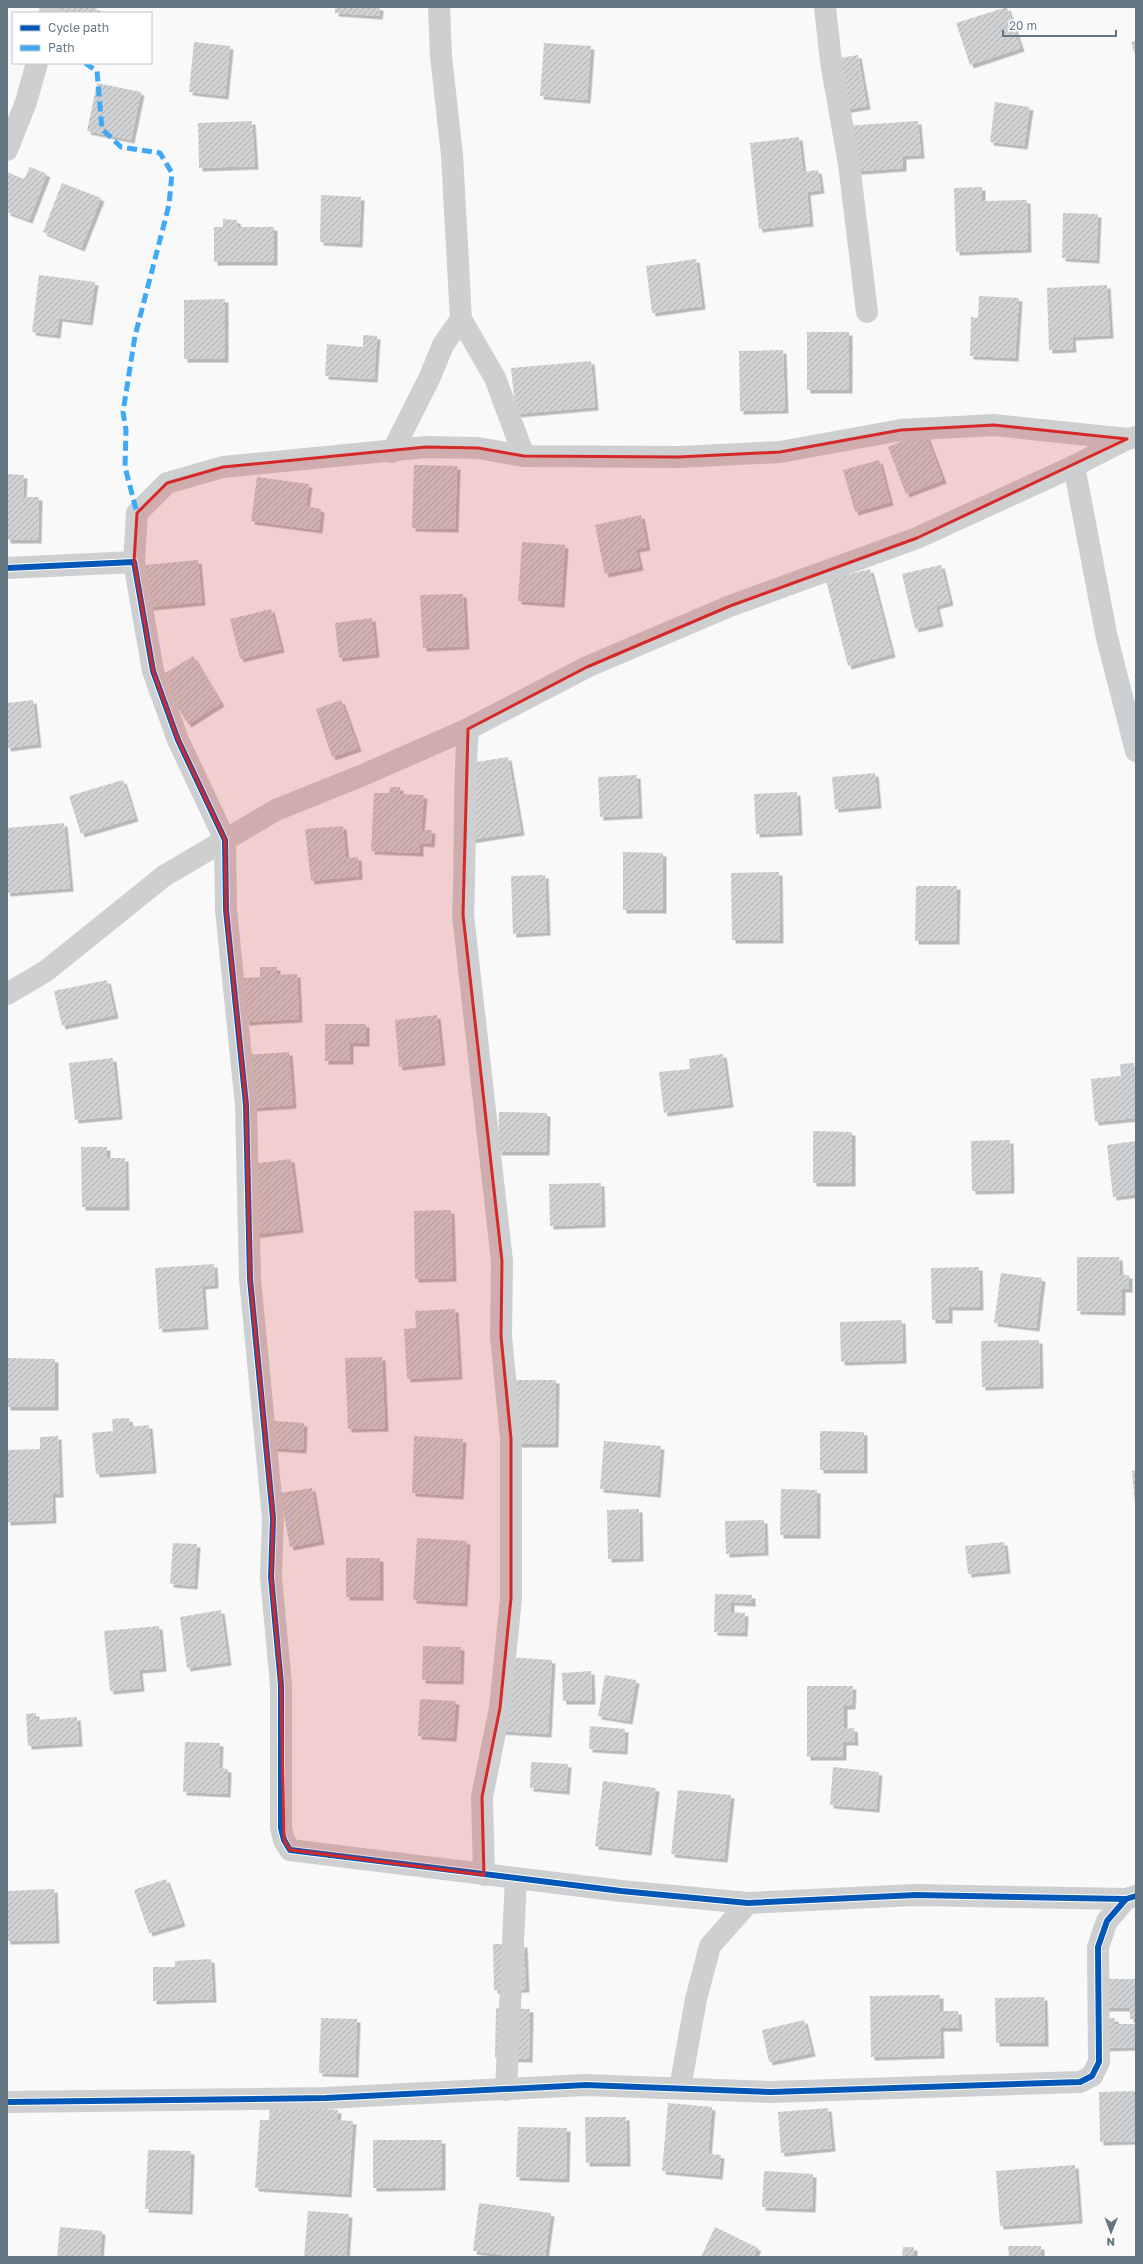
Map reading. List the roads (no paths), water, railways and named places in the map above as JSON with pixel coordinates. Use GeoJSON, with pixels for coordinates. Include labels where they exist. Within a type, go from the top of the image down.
{"type":"FeatureCollection","features":[{"type":"Feature","properties":{"kind":"street"},"geometry":{"type":"LineString","coordinates":[[439,7],[441,56],[452,155],[461,318],[495,378],[524,456]]}},
{"type":"Feature","properties":{"kind":"street"},"geometry":{"type":"LineString","coordinates":[[824,7],[831,62],[849,164],[867,312]]}},
{"type":"Feature","properties":{"kind":"street"},"geometry":{"type":"LineString","coordinates":[[7,150],[26,102],[37,64]]}},
{"type":"Feature","properties":{"kind":"street"},"geometry":{"type":"LineString","coordinates":[[392,452],[429,379],[443,345],[461,318]]}},
{"type":"Feature","properties":{"kind":"street"},"geometry":{"type":"LineString","coordinates":[[1131,1897],[916,1895],[748,1903],[621,1891],[290,1850],[284,1840],[281,1828],[281,1684],[271,1577],[273,1518],[250,1279],[246,1105],[226,910],[225,840],[178,740],[153,671],[134,562],[137,513],[167,483],[223,468],[392,452],[426,447],[478,448],[524,456],[678,457],[780,452],[901,430],[994,425],[1132,438]]}},
{"type":"Feature","properties":{"kind":"street"},"geometry":{"type":"LineString","coordinates":[[7,994],[46,971],[164,876],[276,810],[363,776],[468,729],[594,664],[730,606],[917,538],[1132,438]]}},
{"type":"Feature","properties":{"kind":"street"},"geometry":{"type":"LineString","coordinates":[[1074,466],[1107,638],[1136,751]]}},
{"type":"Feature","properties":{"kind":"street"},"geometry":{"type":"LineString","coordinates":[[7,568],[134,562]]}},
{"type":"Feature","properties":{"kind":"street"},"geometry":{"type":"LineString","coordinates":[[468,729],[465,775],[465,870],[463,915],[502,1261],[501,1336],[511,1439],[512,1598],[500,1708],[482,1797],[484,1875]]}},
{"type":"Feature","properties":{"kind":"street"},"geometry":{"type":"LineString","coordinates":[[506,2090],[516,1878]]}},
{"type":"Feature","properties":{"kind":"street"},"geometry":{"type":"LineString","coordinates":[[7,2102],[318,2098],[586,2085],[771,2092],[1080,2082],[1092,2076],[1098,2062],[1098,1948],[1107,1921],[1131,1897]]}},
{"type":"Feature","properties":{"kind":"street"},"geometry":{"type":"LineString","coordinates":[[680,2088],[696,1999],[710,1946],[748,1903]]}}]}
